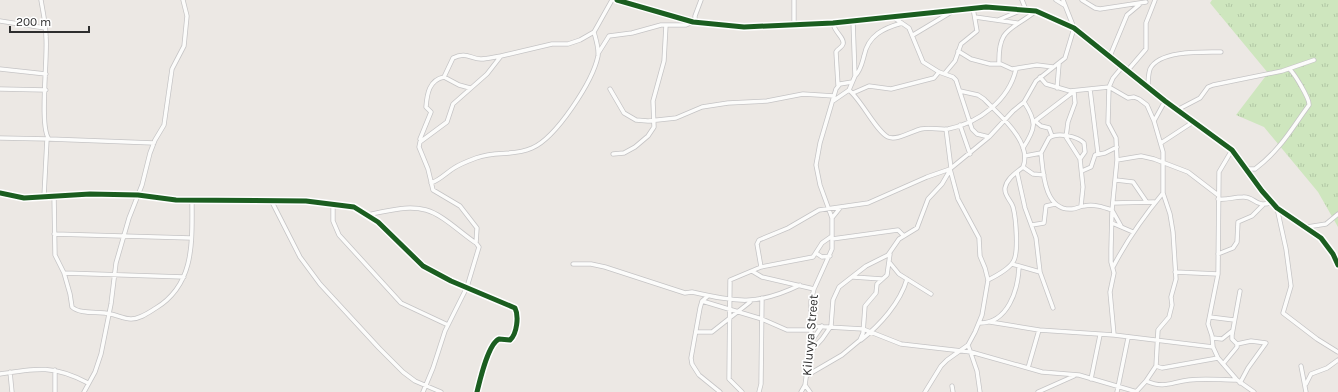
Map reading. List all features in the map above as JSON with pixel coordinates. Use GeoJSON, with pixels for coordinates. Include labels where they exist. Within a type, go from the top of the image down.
{"type":"FeatureCollection","features":[{"type":"Feature","properties":{"kind":"street"},"geometry":{"type":"LineString","coordinates":[[41,0],[45,28],[46,90],[44,118],[45,132],[48,139],[44,196]]}},
{"type":"Feature","properties":{"kind":"street"},"geometry":{"type":"LineString","coordinates":[[84,392],[95,372],[101,354],[109,313],[114,275],[124,237],[154,143],[164,125],[172,69],[184,46],[187,16],[183,0]]}},
{"type":"Feature","properties":{"kind":"street"},"geometry":{"type":"LineString","coordinates":[[444,77],[451,60],[455,56],[471,55],[480,59],[501,56],[552,44],[574,43],[594,32],[612,0]]}},
{"type":"Feature","properties":{"kind":"street"},"geometry":{"type":"LineString","coordinates":[[617,0],[694,22],[744,27],[834,23],[986,7],[1036,11],[1074,28],[1128,70],[1148,88],[1232,150],[1277,208],[1286,249],[1291,286],[1283,313],[1317,339],[1338,352]]}},
{"type":"Feature","properties":{"kind":"street"},"geometry":{"type":"LineString","coordinates":[[694,22],[701,0]]}},
{"type":"Feature","properties":{"kind":"street"},"geometry":{"type":"LineString","coordinates":[[794,0],[794,25]]}},
{"type":"Feature","properties":{"kind":"street"},"geometry":{"type":"LineString","coordinates":[[1022,0],[1025,10]]}},
{"type":"Feature","properties":{"kind":"street"},"geometry":{"type":"LineString","coordinates":[[860,340],[863,329],[865,306],[874,296],[877,284],[886,275],[890,254],[899,240],[917,228],[928,199],[942,184],[950,170],[989,137],[1004,120],[1024,102],[1040,77],[1065,58],[1074,28],[1063,3],[1056,0]]}},
{"type":"Feature","properties":{"kind":"street"},"geometry":{"type":"LineString","coordinates":[[1063,3],[1069,0]]}},
{"type":"Feature","properties":{"kind":"street"},"geometry":{"type":"LineString","coordinates":[[1082,0],[1095,8],[1100,9],[1144,2],[1153,4]]}},
{"type":"Feature","properties":{"kind":"street"},"geometry":{"type":"LineString","coordinates":[[1128,70],[1146,49],[1146,23],[1155,0]]}},
{"type":"Feature","properties":{"kind":"street"},"geometry":{"type":"LineString","coordinates":[[1110,56],[1127,16],[1144,2]]}},
{"type":"Feature","properties":{"kind":"street"},"geometry":{"type":"LineString","coordinates":[[945,73],[955,61],[961,44],[977,31],[973,8]]}},
{"type":"Feature","properties":{"kind":"street"},"geometry":{"type":"LineString","coordinates":[[913,35],[956,9]]}},
{"type":"Feature","properties":{"kind":"street"},"geometry":{"type":"LineString","coordinates":[[998,21],[1025,10]]}},
{"type":"Feature","properties":{"kind":"street"},"geometry":{"type":"LineString","coordinates":[[999,64],[999,50],[1003,35],[1036,11]]}},
{"type":"Feature","properties":{"kind":"street"},"geometry":{"type":"LineString","coordinates":[[892,17],[903,22],[909,28],[923,62],[939,72],[953,77],[960,90],[969,121],[974,132],[989,137]]}},
{"type":"Feature","properties":{"kind":"street"},"geometry":{"type":"LineString","coordinates":[[975,17],[1018,23]]}},
{"type":"Feature","properties":{"kind":"street"},"geometry":{"type":"LineString","coordinates":[[0,21],[45,28]]}},
{"type":"Feature","properties":{"kind":"street"},"geometry":{"type":"LineString","coordinates":[[853,21],[855,76]]}},
{"type":"Feature","properties":{"kind":"street"},"geometry":{"type":"LineString","coordinates":[[431,183],[455,168],[482,156],[494,153],[515,154],[538,146],[551,134],[575,103],[593,70],[598,53],[609,36],[632,33],[666,25],[686,25],[694,22]]}},
{"type":"Feature","properties":{"kind":"street"},"geometry":{"type":"LineString","coordinates":[[903,22],[883,30],[871,39],[866,49],[860,70],[852,82],[851,92],[888,136],[894,138],[926,128],[946,129],[969,121],[992,108],[1011,86],[1016,69]]}},
{"type":"Feature","properties":{"kind":"street"},"geometry":{"type":"LineString","coordinates":[[834,23],[835,31],[842,38],[843,42],[843,46],[836,52],[838,85],[852,82]]}},
{"type":"Feature","properties":{"kind":"street"},"geometry":{"type":"LineString","coordinates":[[613,154],[629,150],[642,142],[652,132],[655,120],[653,101],[664,61],[666,25]]}},
{"type":"Feature","properties":{"kind":"street"},"geometry":{"type":"LineString","coordinates":[[594,32],[598,53]]}},
{"type":"Feature","properties":{"kind":"street"},"geometry":{"type":"LineString","coordinates":[[958,51],[971,60],[990,64],[999,64],[1016,69],[1037,65],[1053,67]]}},
{"type":"Feature","properties":{"kind":"street"},"geometry":{"type":"LineString","coordinates":[[1148,88],[1150,70],[1158,60],[1181,54],[1221,52]]}},
{"type":"Feature","properties":{"kind":"street"},"geometry":{"type":"LineString","coordinates":[[420,142],[447,122],[453,104],[487,74],[501,56]]}},
{"type":"Feature","properties":{"kind":"street"},"geometry":{"type":"LineString","coordinates":[[1177,110],[1200,98],[1208,87],[1212,85],[1288,69],[1314,60]]}},
{"type":"Feature","properties":{"kind":"street"},"geometry":{"type":"LineString","coordinates":[[1057,88],[1059,64]]}},
{"type":"Feature","properties":{"kind":"street"},"geometry":{"type":"LineString","coordinates":[[1114,335],[1110,292],[1114,273],[1110,260],[1117,147],[1116,138],[1108,123],[1109,87],[1113,78],[1123,66]]}},
{"type":"Feature","properties":{"kind":"street"},"geometry":{"type":"LineString","coordinates":[[0,69],[46,74]]}},
{"type":"Feature","properties":{"kind":"street"},"geometry":{"type":"LineString","coordinates":[[1246,168],[1249,170],[1255,169],[1287,139],[1309,105],[1308,98],[1293,72],[1288,69]]}},
{"type":"Feature","properties":{"kind":"street"},"geometry":{"type":"LineString","coordinates":[[832,102],[851,92],[869,86],[885,89],[906,86],[922,80],[934,78],[939,72]]}},
{"type":"Feature","properties":{"kind":"street"},"geometry":{"type":"LineString","coordinates":[[423,392],[427,386],[441,341],[467,287],[479,252],[476,243],[477,229],[475,224],[460,206],[434,191],[428,169],[419,147],[431,112],[426,107],[427,92],[435,80],[444,77],[470,88]]}},
{"type":"Feature","properties":{"kind":"street"},"geometry":{"type":"LineString","coordinates":[[702,301],[762,319],[786,330],[822,326],[863,329],[872,331],[902,344],[962,350],[1042,372],[1075,375],[1137,392],[1156,366],[1159,342],[1158,330],[1168,320],[1171,297],[1176,279],[1173,232],[1170,214],[1163,193],[1161,143],[1148,108],[1139,99],[1134,97],[1128,98],[1109,87],[1073,92],[1046,84],[1040,77]]}},
{"type":"Feature","properties":{"kind":"street","name":"Kiluvya Street"},"geometry":{"type":"LineString","coordinates":[[801,392],[805,385],[811,343],[811,301],[814,289],[832,250],[832,218],[820,185],[816,165],[820,143],[838,85]]}},
{"type":"Feature","properties":{"kind":"street"},"geometry":{"type":"LineString","coordinates":[[0,89],[46,90]]}},
{"type":"Feature","properties":{"kind":"street"},"geometry":{"type":"LineString","coordinates":[[610,89],[624,113],[636,120],[676,118],[702,107],[728,103],[767,100],[803,94],[834,96]]}},
{"type":"Feature","properties":{"kind":"street"},"geometry":{"type":"LineString","coordinates":[[1090,89],[1098,154]]}},
{"type":"Feature","properties":{"kind":"street"},"geometry":{"type":"LineString","coordinates":[[960,90],[978,95],[1004,120],[1014,131],[1023,148],[1025,156],[1023,167],[1008,181],[1005,188],[1006,195],[1012,205],[1015,219],[1016,255],[1012,264],[988,280]]}},
{"type":"Feature","properties":{"kind":"street"},"geometry":{"type":"LineString","coordinates":[[1034,120],[1073,92]]}},
{"type":"Feature","properties":{"kind":"street"},"geometry":{"type":"LineString","coordinates":[[1073,92],[1075,103],[1068,122],[1066,136],[1080,159],[1083,193],[1081,206]]}},
{"type":"Feature","properties":{"kind":"street"},"geometry":{"type":"LineString","coordinates":[[1154,121],[1165,101]]}},
{"type":"Feature","properties":{"kind":"street"},"geometry":{"type":"LineString","coordinates":[[1024,102],[1034,120],[1041,126],[1049,128],[1052,136]]}},
{"type":"Feature","properties":{"kind":"street"},"geometry":{"type":"LineString","coordinates":[[1023,148],[1034,126],[1034,120]]}},
{"type":"Feature","properties":{"kind":"street"},"geometry":{"type":"LineString","coordinates":[[1161,143],[1193,122]]}},
{"type":"Feature","properties":{"kind":"street"},"geometry":{"type":"LineString","coordinates":[[960,125],[970,154]]}},
{"type":"Feature","properties":{"kind":"street"},"geometry":{"type":"LineString","coordinates":[[925,392],[947,360],[968,345],[980,323],[988,280],[980,256],[979,238],[958,199],[950,170],[946,129]]}},
{"type":"Feature","properties":{"kind":"street"},"geometry":{"type":"LineString","coordinates":[[1052,136],[1066,136],[1078,139],[1084,143],[1085,152],[1080,159]]}},
{"type":"Feature","properties":{"kind":"street"},"geometry":{"type":"LineString","coordinates":[[1025,156],[1041,152],[1052,136]]}},
{"type":"Feature","properties":{"kind":"street"},"geometry":{"type":"LineString","coordinates":[[0,138],[154,143]]}},
{"type":"Feature","properties":{"kind":"street"},"geometry":{"type":"LineString","coordinates":[[1082,171],[1090,169],[1094,156],[1105,153],[1117,147]]}},
{"type":"Feature","properties":{"kind":"street"},"geometry":{"type":"LineString","coordinates":[[1232,150],[1220,169],[1218,197],[1220,223],[1218,274],[1208,328],[1213,338],[1213,347],[1218,358],[1239,381],[1254,392]]}},
{"type":"Feature","properties":{"kind":"street"},"geometry":{"type":"LineString","coordinates":[[1041,152],[1048,194],[1056,205]]}},
{"type":"Feature","properties":{"kind":"street"},"geometry":{"type":"LineString","coordinates":[[1117,160],[1141,156],[1188,172],[1218,197],[1231,200],[1243,197],[1263,205]]}},
{"type":"Feature","properties":{"kind":"street"},"geometry":{"type":"LineString","coordinates":[[1023,167],[1033,174],[1044,175]]}},
{"type":"Feature","properties":{"kind":"street"},"geometry":{"type":"LineString","coordinates":[[761,267],[757,247],[759,240],[788,228],[815,212],[868,203],[927,177],[950,170]]}},
{"type":"Feature","properties":{"kind":"street"},"geometry":{"type":"LineString","coordinates":[[1017,172],[1025,208],[1037,243],[1040,272],[1053,308]]}},
{"type":"Feature","properties":{"kind":"street"},"geometry":{"type":"LineString","coordinates":[[1116,180],[1133,182],[1146,201]]}},
{"type":"Feature","properties":{"kind":"street"},"geometry":{"type":"LineString","coordinates":[[0,193],[24,198],[54,195],[138,195],[170,200],[272,202],[291,200],[354,207],[378,222],[418,262],[451,281],[515,308],[517,314],[514,337],[510,340],[499,339],[493,344],[477,392]]}},
{"type":"Feature","properties":{"kind":"street"},"geometry":{"type":"LineString","coordinates":[[1113,267],[1133,232],[1146,217],[1154,202],[1163,193]]}},
{"type":"Feature","properties":{"kind":"street"},"geometry":{"type":"LineString","coordinates":[[54,195],[55,255],[64,273],[72,307],[79,311],[109,313],[129,319],[144,316],[167,301],[184,277],[189,263],[192,200]]}},
{"type":"Feature","properties":{"kind":"street"},"geometry":{"type":"LineString","coordinates":[[272,202],[300,257],[320,284],[399,368],[415,381],[441,392]]}},
{"type":"Feature","properties":{"kind":"street"},"geometry":{"type":"LineString","coordinates":[[1114,203],[1154,202]]}},
{"type":"Feature","properties":{"kind":"street"},"geometry":{"type":"LineString","coordinates":[[1218,254],[1233,248],[1237,242],[1238,222],[1252,216],[1263,205],[1273,202]]}},
{"type":"Feature","properties":{"kind":"street"},"geometry":{"type":"LineString","coordinates":[[333,204],[333,221],[339,235],[401,303],[448,325]]}},
{"type":"Feature","properties":{"kind":"street"},"geometry":{"type":"LineString","coordinates":[[1032,225],[1044,223],[1046,206],[1051,204],[1070,209],[1081,206],[1098,206],[1112,210],[1121,226]]}},
{"type":"Feature","properties":{"kind":"street"},"geometry":{"type":"LineString","coordinates":[[367,215],[404,208],[426,210],[476,243]]}},
{"type":"Feature","properties":{"kind":"street"},"geometry":{"type":"LineString","coordinates":[[832,218],[840,208]]}},
{"type":"Feature","properties":{"kind":"street"},"geometry":{"type":"LineString","coordinates":[[1277,208],[1307,227],[1321,238],[1333,254],[1338,265]]}},
{"type":"Feature","properties":{"kind":"street"},"geometry":{"type":"LineString","coordinates":[[1307,227],[1326,224],[1338,214]]}},
{"type":"Feature","properties":{"kind":"street"},"geometry":{"type":"LineString","coordinates":[[1112,223],[1133,232]]}},
{"type":"Feature","properties":{"kind":"street"},"geometry":{"type":"LineString","coordinates":[[742,392],[729,379],[730,280],[761,267],[810,258],[816,253],[822,243],[832,237],[898,230],[904,236]]}},
{"type":"Feature","properties":{"kind":"street"},"geometry":{"type":"LineString","coordinates":[[832,231],[841,237]]}},
{"type":"Feature","properties":{"kind":"street"},"geometry":{"type":"LineString","coordinates":[[54,234],[191,238]]}},
{"type":"Feature","properties":{"kind":"street"},"geometry":{"type":"LineString","coordinates":[[816,253],[822,257],[830,256]]}},
{"type":"Feature","properties":{"kind":"street"},"geometry":{"type":"LineString","coordinates":[[810,352],[831,326],[835,293],[843,283],[866,266],[890,254]]}},
{"type":"Feature","properties":{"kind":"street"},"geometry":{"type":"LineString","coordinates":[[885,257],[895,271],[931,294]]}},
{"type":"Feature","properties":{"kind":"street"},"geometry":{"type":"LineString","coordinates":[[573,264],[591,264],[605,267],[684,292],[730,300],[750,301],[782,294],[800,285]]}},
{"type":"Feature","properties":{"kind":"street"},"geometry":{"type":"LineString","coordinates":[[1012,264],[1040,272]]}},
{"type":"Feature","properties":{"kind":"street"},"geometry":{"type":"LineString","coordinates":[[990,322],[1002,315],[1013,298],[1017,290],[1019,267]]}},
{"type":"Feature","properties":{"kind":"street"},"geometry":{"type":"LineString","coordinates":[[752,270],[762,277],[814,289]]}},
{"type":"Feature","properties":{"kind":"street"},"geometry":{"type":"LineString","coordinates":[[1175,272],[1218,274]]}},
{"type":"Feature","properties":{"kind":"street"},"geometry":{"type":"LineString","coordinates":[[64,273],[161,275],[184,277]]}},
{"type":"Feature","properties":{"kind":"street"},"geometry":{"type":"LineString","coordinates":[[852,277],[882,279]]}},
{"type":"Feature","properties":{"kind":"street"},"geometry":{"type":"LineString","coordinates":[[806,376],[842,355],[872,331],[895,303],[907,279]]}},
{"type":"Feature","properties":{"kind":"street"},"geometry":{"type":"LineString","coordinates":[[1239,381],[1266,343],[1251,342],[1238,344],[1232,339],[1232,331],[1240,291]]}},
{"type":"Feature","properties":{"kind":"street"},"geometry":{"type":"LineString","coordinates":[[708,296],[702,301],[691,358],[692,364],[699,375],[720,392]]}},
{"type":"Feature","properties":{"kind":"street"},"geometry":{"type":"LineString","coordinates":[[759,392],[761,384],[762,298]]}},
{"type":"Feature","properties":{"kind":"street"},"geometry":{"type":"LineString","coordinates":[[696,332],[711,333],[750,301]]}},
{"type":"Feature","properties":{"kind":"street"},"geometry":{"type":"LineString","coordinates":[[1210,317],[1234,320]]}},
{"type":"Feature","properties":{"kind":"street"},"geometry":{"type":"LineString","coordinates":[[980,323],[990,322],[1039,330],[1114,335],[1159,342],[1213,347]]}},
{"type":"Feature","properties":{"kind":"street"},"geometry":{"type":"LineString","coordinates":[[811,343],[822,326]]}},
{"type":"Feature","properties":{"kind":"street"},"geometry":{"type":"LineString","coordinates":[[1028,368],[1039,330]]}},
{"type":"Feature","properties":{"kind":"street"},"geometry":{"type":"LineString","coordinates":[[1213,338],[1222,339],[1232,331]]}},
{"type":"Feature","properties":{"kind":"street"},"geometry":{"type":"LineString","coordinates":[[1091,379],[1100,335]]}},
{"type":"Feature","properties":{"kind":"street"},"geometry":{"type":"LineString","coordinates":[[1117,392],[1128,338]]}},
{"type":"Feature","properties":{"kind":"street"},"geometry":{"type":"LineString","coordinates":[[1223,364],[1236,349],[1238,344]]}},
{"type":"Feature","properties":{"kind":"street"},"geometry":{"type":"LineString","coordinates":[[968,345],[980,392]]}},
{"type":"Feature","properties":{"kind":"street"},"geometry":{"type":"LineString","coordinates":[[1156,366],[1162,368],[1218,358]]}},
{"type":"Feature","properties":{"kind":"street"},"geometry":{"type":"LineString","coordinates":[[1306,384],[1311,374],[1327,368],[1338,360]]}},
{"type":"Feature","properties":{"kind":"street"},"geometry":{"type":"LineString","coordinates":[[1301,366],[1306,384],[1306,392]]}},
{"type":"Feature","properties":{"kind":"street"},"geometry":{"type":"LineString","coordinates":[[0,374],[31,368],[55,370],[64,372],[88,383]]}},
{"type":"Feature","properties":{"kind":"street"},"geometry":{"type":"LineString","coordinates":[[54,392],[55,370]]}},
{"type":"Feature","properties":{"kind":"street"},"geometry":{"type":"LineString","coordinates":[[10,372],[12,392]]}},
{"type":"Feature","properties":{"kind":"street"},"geometry":{"type":"LineString","coordinates":[[1038,392],[1075,375]]}},
{"type":"Feature","properties":{"kind":"street"},"geometry":{"type":"LineString","coordinates":[[1146,381],[1162,386],[1188,380],[1239,381]]}},
{"type":"Feature","properties":{"kind":"street"},"geometry":{"type":"LineString","coordinates":[[928,392],[931,384]]}},
{"type":"Feature","properties":{"kind":"street"},"geometry":{"type":"LineString","coordinates":[[805,385],[809,392]]}},
{"type":"Feature","properties":{"kind":"street"},"geometry":{"type":"LineString","coordinates":[[952,386],[953,392]]}},
{"type":"Feature","properties":{"kind":"green space"},"geometry":{"type":"Polygon","coordinates":[[[1212,0],[1338,0],[1338,227],[1318,192],[1264,127],[1236,115],[1268,73],[1210,3],[1212,0]]]}},
{"type":"Feature","properties":{"kind":"cycle path"},"geometry":{"type":"LineString","coordinates":[[617,0],[693,22],[744,27],[833,23],[986,7],[1036,11],[1074,28],[1165,101],[1232,150],[1262,191],[1277,208],[1321,238],[1333,254],[1338,265]]}},
{"type":"Feature","properties":{"kind":"cycle path"},"geometry":{"type":"LineString","coordinates":[[0,193],[24,198],[90,194],[138,195],[176,200],[306,201],[354,207],[378,222],[423,266],[451,281],[515,308],[517,320],[514,334],[510,340],[499,339],[491,348],[477,392]]}}]}
